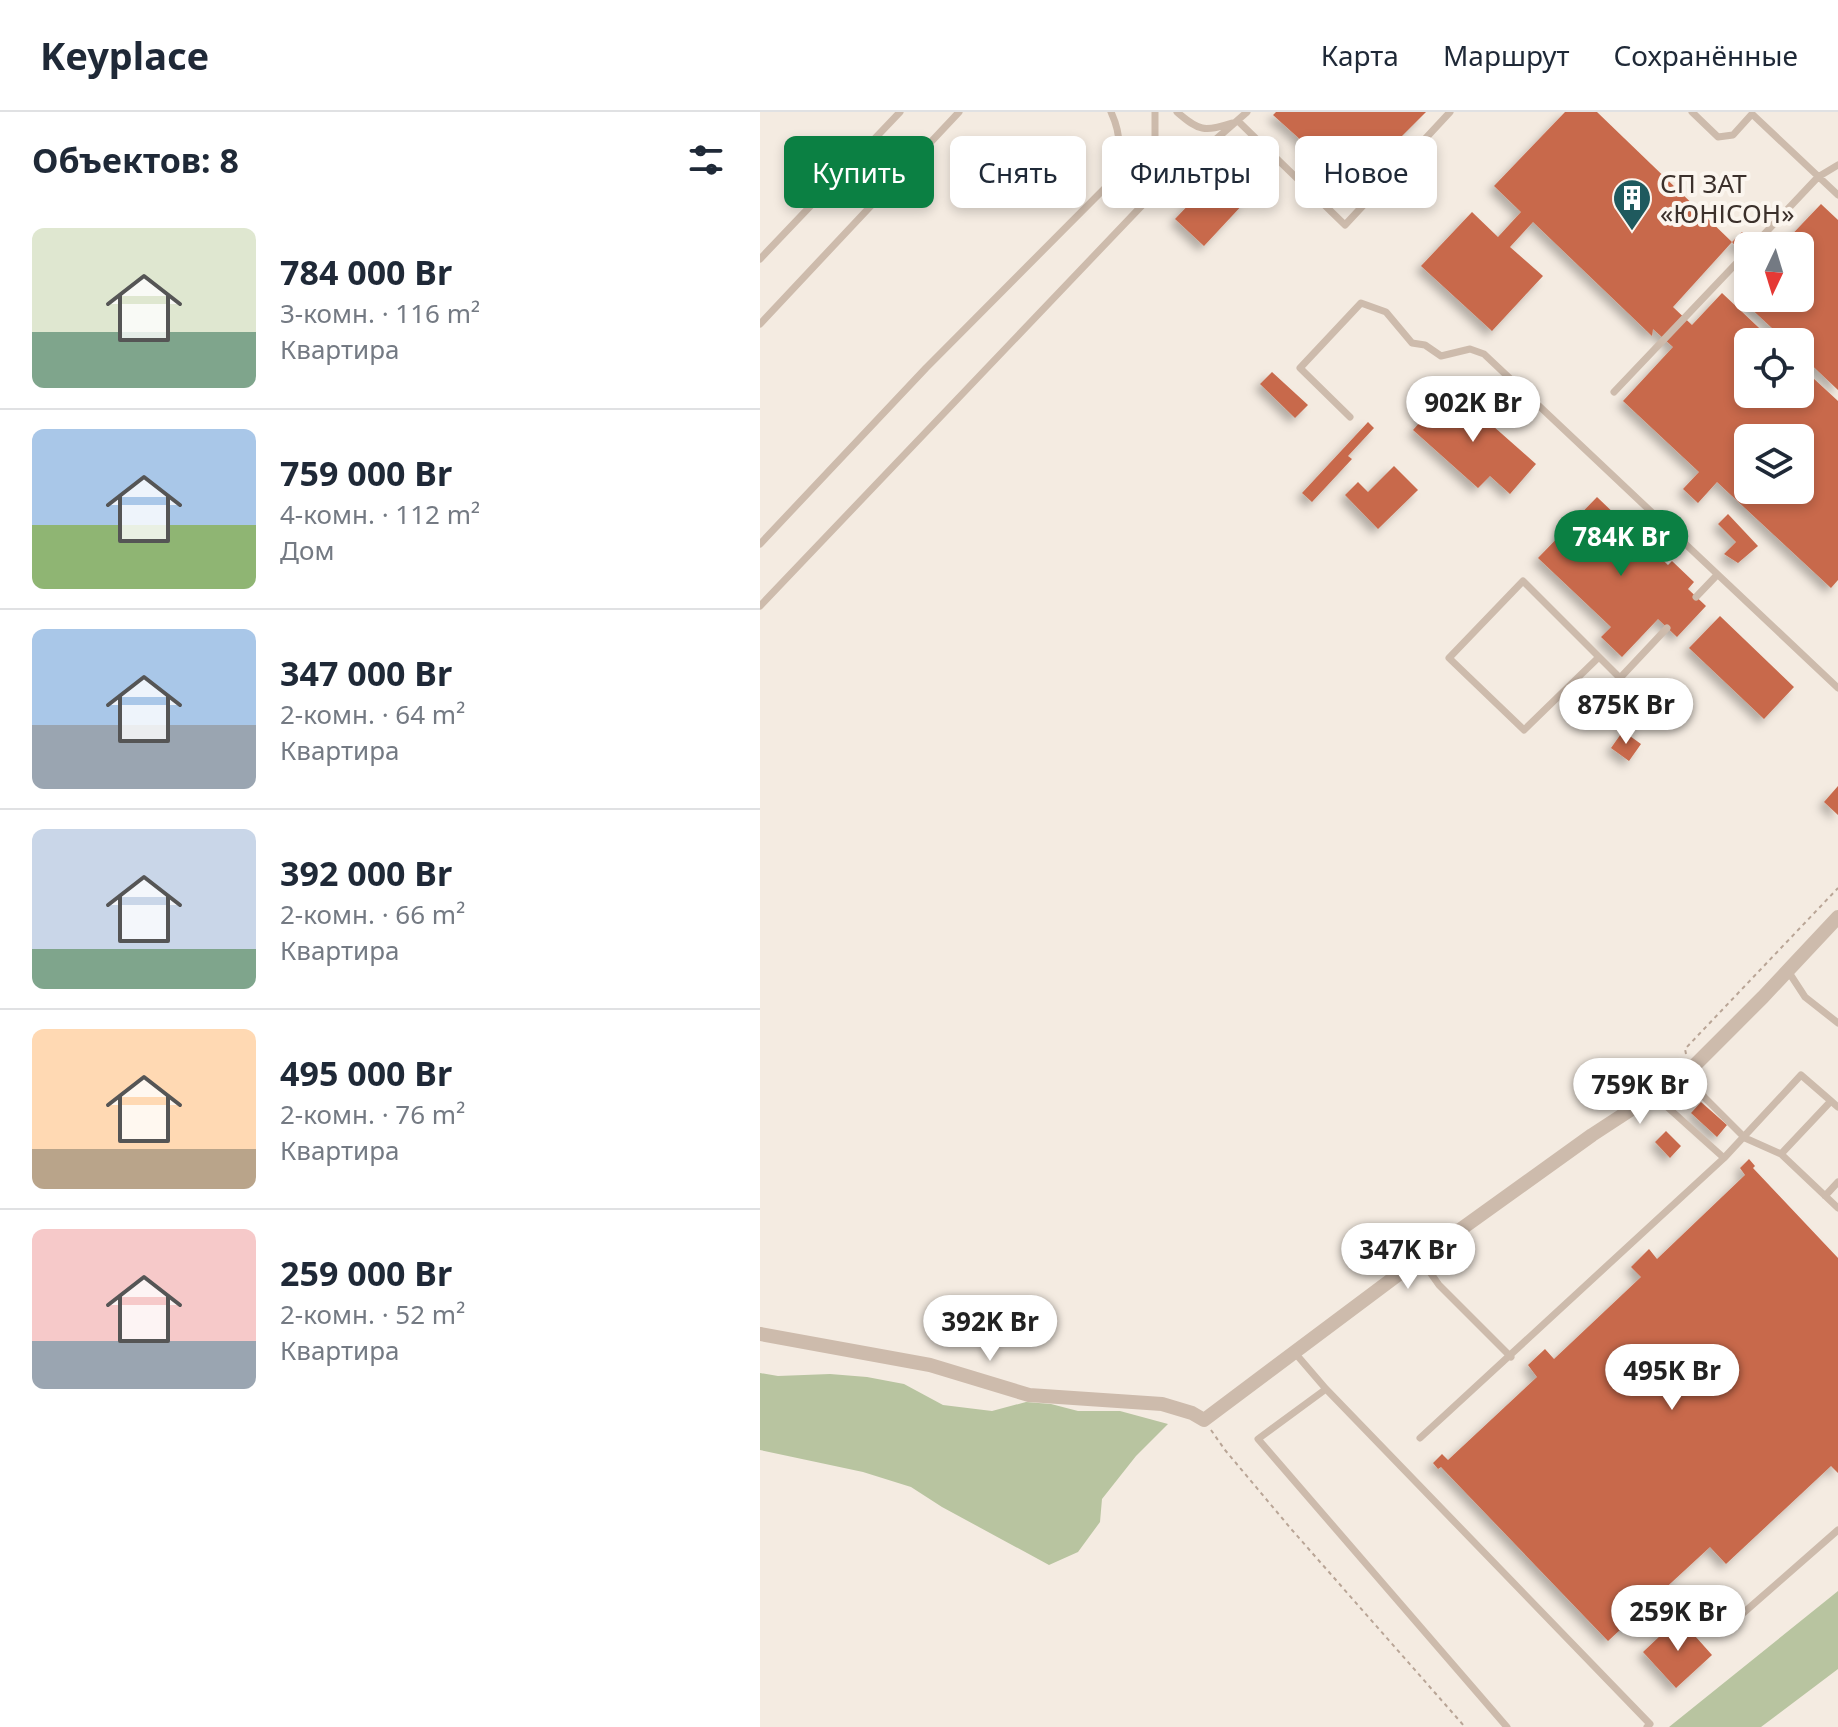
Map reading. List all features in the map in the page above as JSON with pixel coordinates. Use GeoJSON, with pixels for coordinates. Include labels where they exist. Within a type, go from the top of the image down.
{"type":"FeatureCollection","features":[{"type":"Feature","properties":{"kind":"street"},"geometry":{"type":"LineString","coordinates":[[760,1334],[930,1365],[1029,1395],[1162,1404],[1204,1420],[1420,1258],[1592,1135],[1687,1073],[1838,917]]}},
{"type":"Feature","properties":{"kind":"lane"},"geometry":{"type":"LineString","coordinates":[[760,259],[900,112]]}},
{"type":"Feature","properties":{"kind":"lane"},"geometry":{"type":"LineString","coordinates":[[760,324],[959,112]]}},
{"type":"Feature","properties":{"kind":"lane"},"geometry":{"type":"LineString","coordinates":[[760,544],[926,368],[1109,184],[1118,165],[1120,150],[1117,125],[1111,112]]}},
{"type":"Feature","properties":{"kind":"lane"},"geometry":{"type":"LineString","coordinates":[[1155,112],[1155,136]]}},
{"type":"Feature","properties":{"kind":"lane"},"geometry":{"type":"LineString","coordinates":[[1177,112],[1192,126],[1206,129],[1238,121]]}},
{"type":"Feature","properties":{"kind":"lane"},"geometry":{"type":"LineString","coordinates":[[1221,136],[1247,112]]}},
{"type":"Feature","properties":{"kind":"lane"},"geometry":{"type":"LineString","coordinates":[[1238,121],[1345,225],[1450,112]]}},
{"type":"Feature","properties":{"kind":"lane"},"geometry":{"type":"LineString","coordinates":[[1692,112],[1718,137],[1733,135],[1751,113],[1838,195]]}},
{"type":"Feature","properties":{"kind":"lane"},"geometry":{"type":"LineString","coordinates":[[1766,232],[1818,177],[1838,165]]}},
{"type":"Feature","properties":{"kind":"lane"},"geometry":{"type":"LineString","coordinates":[[760,606],[1140,208]]}},
{"type":"Feature","properties":{"kind":"lane"},"geometry":{"type":"LineString","coordinates":[[1614,392],[1734,266]]}},
{"type":"Feature","properties":{"kind":"lane"},"geometry":{"type":"LineString","coordinates":[[1350,417],[1300,368],[1361,303],[1386,312],[1412,343],[1425,345],[1441,356],[1470,349],[1484,354],[1838,688]]}},
{"type":"Feature","properties":{"kind":"lane"},"geometry":{"type":"LineString","coordinates":[[1696,597],[1717,575]]}},
{"type":"Feature","properties":{"kind":"lane"},"geometry":{"type":"LineString","coordinates":[[1599,657],[1524,730],[1449,658],[1523,581],[1599,657],[1620,678],[1667,628]]}},
{"type":"Feature","properties":{"kind":"lane"},"geometry":{"type":"LineString","coordinates":[[1788,971],[1805,997],[1838,1023]]}},
{"type":"Feature","properties":{"kind":"lane"},"geometry":{"type":"LineString","coordinates":[[1687,1073],[1705,1098],[1745,1138],[1781,1154],[1838,1208]]}},
{"type":"Feature","properties":{"kind":"lane"},"geometry":{"type":"LineString","coordinates":[[1420,1438],[1745,1138],[1801,1075],[1835,1104],[1781,1154]]}},
{"type":"Feature","properties":{"kind":"lane"},"geometry":{"type":"LineString","coordinates":[[1654,1095],[1724,1158]]}},
{"type":"Feature","properties":{"kind":"lane"},"geometry":{"type":"LineString","coordinates":[[1825,1196],[1838,1182]]}},
{"type":"Feature","properties":{"kind":"lane"},"geometry":{"type":"LineString","coordinates":[[1420,1258],[1439,1285],[1511,1357]]}},
{"type":"Feature","properties":{"kind":"lane"},"geometry":{"type":"LineString","coordinates":[[1294,1351],[1326,1389],[1650,1724],[1647,1727]]}},
{"type":"Feature","properties":{"kind":"lane"},"geometry":{"type":"LineString","coordinates":[[1326,1389],[1258,1439],[1507,1727]]}},
{"type":"Feature","properties":{"kind":"lane"},"geometry":{"type":"LineString","coordinates":[[1725,1629],[1838,1530]]}},
{"type":"Feature","properties":{"kind":"path"},"geometry":{"type":"LineString","coordinates":[[1687,1073],[1685,1049],[1838,888]]}},
{"type":"Feature","properties":{"kind":"path"},"geometry":{"type":"LineString","coordinates":[[1204,1420],[1256,1487],[1465,1727]]}},
{"type":"Feature","properties":{"kind":"green space"},"geometry":{"type":"Polygon","coordinates":[[[760,1373],[867,1377],[904,1384],[943,1405],[992,1411],[1026,1402],[1051,1404],[1078,1411],[1120,1411],[1168,1424],[1136,1456],[1102,1499],[1100,1522],[1078,1552],[1049,1565],[911,1487],[863,1472],[760,1450],[760,1373]]]}},
{"type":"Feature","properties":{"kind":"green space"},"geometry":{"type":"Polygon","coordinates":[[[1838,1591],[1838,1669],[1761,1727],[1669,1727],[1838,1591]]]}},
{"type":"Feature","properties":{"kind":"building"},"geometry":{"type":"Polygon","coordinates":[[[1276,112],[1426,112],[1402,136],[1296,136],[1273,115],[1276,112]]]}},
{"type":"Feature","properties":{"kind":"building"},"geometry":{"type":"Polygon","coordinates":[[[1565,112],[1597,112],[1732,242],[1673,307],[1692,325],[1722,293],[1734,304],[1734,312],[1742,312],[1759,328],[1734,328],[1734,408],[1814,408],[1814,379],[1838,401],[1838,580],[1831,588],[1741,504],[1814,504],[1814,424],[1734,424],[1734,498],[1717,482],[1698,503],[1683,489],[1699,472],[1623,401],[1673,347],[1653,329],[1652,336],[1533,222],[1510,247],[1543,276],[1492,331],[1421,266],[1472,212],[1498,237],[1521,212],[1494,186],[1565,112]]]}},
{"type":"Feature","properties":{"kind":"building"},"geometry":{"type":"Polygon","coordinates":[[[1821,204],[1838,220],[1838,390],[1814,367],[1814,328],[1772,328],[1755,312],[1814,312],[1814,232],[1794,232],[1821,204]]]}},
{"type":"Feature","properties":{"kind":"building"},"geometry":{"type":"Polygon","coordinates":[[[1186,208],[1239,208],[1204,246],[1175,219],[1186,208]]]}},
{"type":"Feature","properties":{"kind":"building"},"geometry":{"type":"Polygon","coordinates":[[[1272,372],[1308,405],[1295,418],[1260,384],[1272,372]]]}},
{"type":"Feature","properties":{"kind":"building"},"geometry":{"type":"Polygon","coordinates":[[[1450,388],[1536,464],[1510,494],[1490,476],[1478,488],[1413,430],[1450,388]]]}},
{"type":"Feature","properties":{"kind":"building"},"geometry":{"type":"Polygon","coordinates":[[[1368,422],[1374,428],[1348,456],[1352,459],[1312,502],[1302,493],[1368,422]]]}},
{"type":"Feature","properties":{"kind":"building"},"geometry":{"type":"Polygon","coordinates":[[[1394,466],[1418,490],[1378,529],[1345,495],[1358,482],[1368,492],[1394,466]]]}},
{"type":"Feature","properties":{"kind":"building"},"geometry":{"type":"Polygon","coordinates":[[[1597,497],[1668,565],[1672,561],[1694,582],[1688,589],[1706,606],[1677,637],[1658,619],[1622,657],[1601,637],[1611,627],[1538,558],[1597,497]]]}},
{"type":"Feature","properties":{"kind":"building"},"geometry":{"type":"Polygon","coordinates":[[[1728,514],[1758,546],[1738,563],[1724,554],[1736,542],[1718,524],[1728,514]]]}},
{"type":"Feature","properties":{"kind":"building"},"geometry":{"type":"Polygon","coordinates":[[[1720,616],[1794,687],[1764,719],[1689,648],[1720,616]]]}},
{"type":"Feature","properties":{"kind":"building"},"geometry":{"type":"Polygon","coordinates":[[[1623,731],[1641,744],[1629,761],[1611,748],[1623,731]]]}},
{"type":"Feature","properties":{"kind":"building"},"geometry":{"type":"Polygon","coordinates":[[[1838,786],[1838,815],[1824,802],[1838,786]]]}},
{"type":"Feature","properties":{"kind":"building"},"geometry":{"type":"Polygon","coordinates":[[[1701,1102],[1727,1125],[1717,1137],[1691,1113],[1701,1102]]]}},
{"type":"Feature","properties":{"kind":"building"},"geometry":{"type":"Polygon","coordinates":[[[1666,1131],[1681,1146],[1670,1158],[1655,1142],[1666,1131]]]}},
{"type":"Feature","properties":{"kind":"building"},"geometry":{"type":"Polygon","coordinates":[[[1749,1159],[1755,1166],[1753,1168],[1838,1258],[1838,1473],[1831,1466],[1726,1564],[1710,1547],[1608,1641],[1441,1467],[1438,1469],[1433,1463],[1442,1454],[1448,1460],[1537,1377],[1528,1365],[1545,1349],[1554,1359],[1641,1277],[1631,1267],[1649,1249],[1657,1259],[1745,1175],[1740,1168],[1749,1159]]]}},
{"type":"Feature","properties":{"kind":"building"},"geometry":{"type":"Polygon","coordinates":[[[1679,1618],[1712,1655],[1676,1688],[1643,1652],[1679,1618]]]}},
{"type":"Feature","properties":{"kind":"place","name":"СП ЗАТ «ЮНІСОН»"},"geometry":{"type":"Point","coordinates":[1632,232]}}]}
